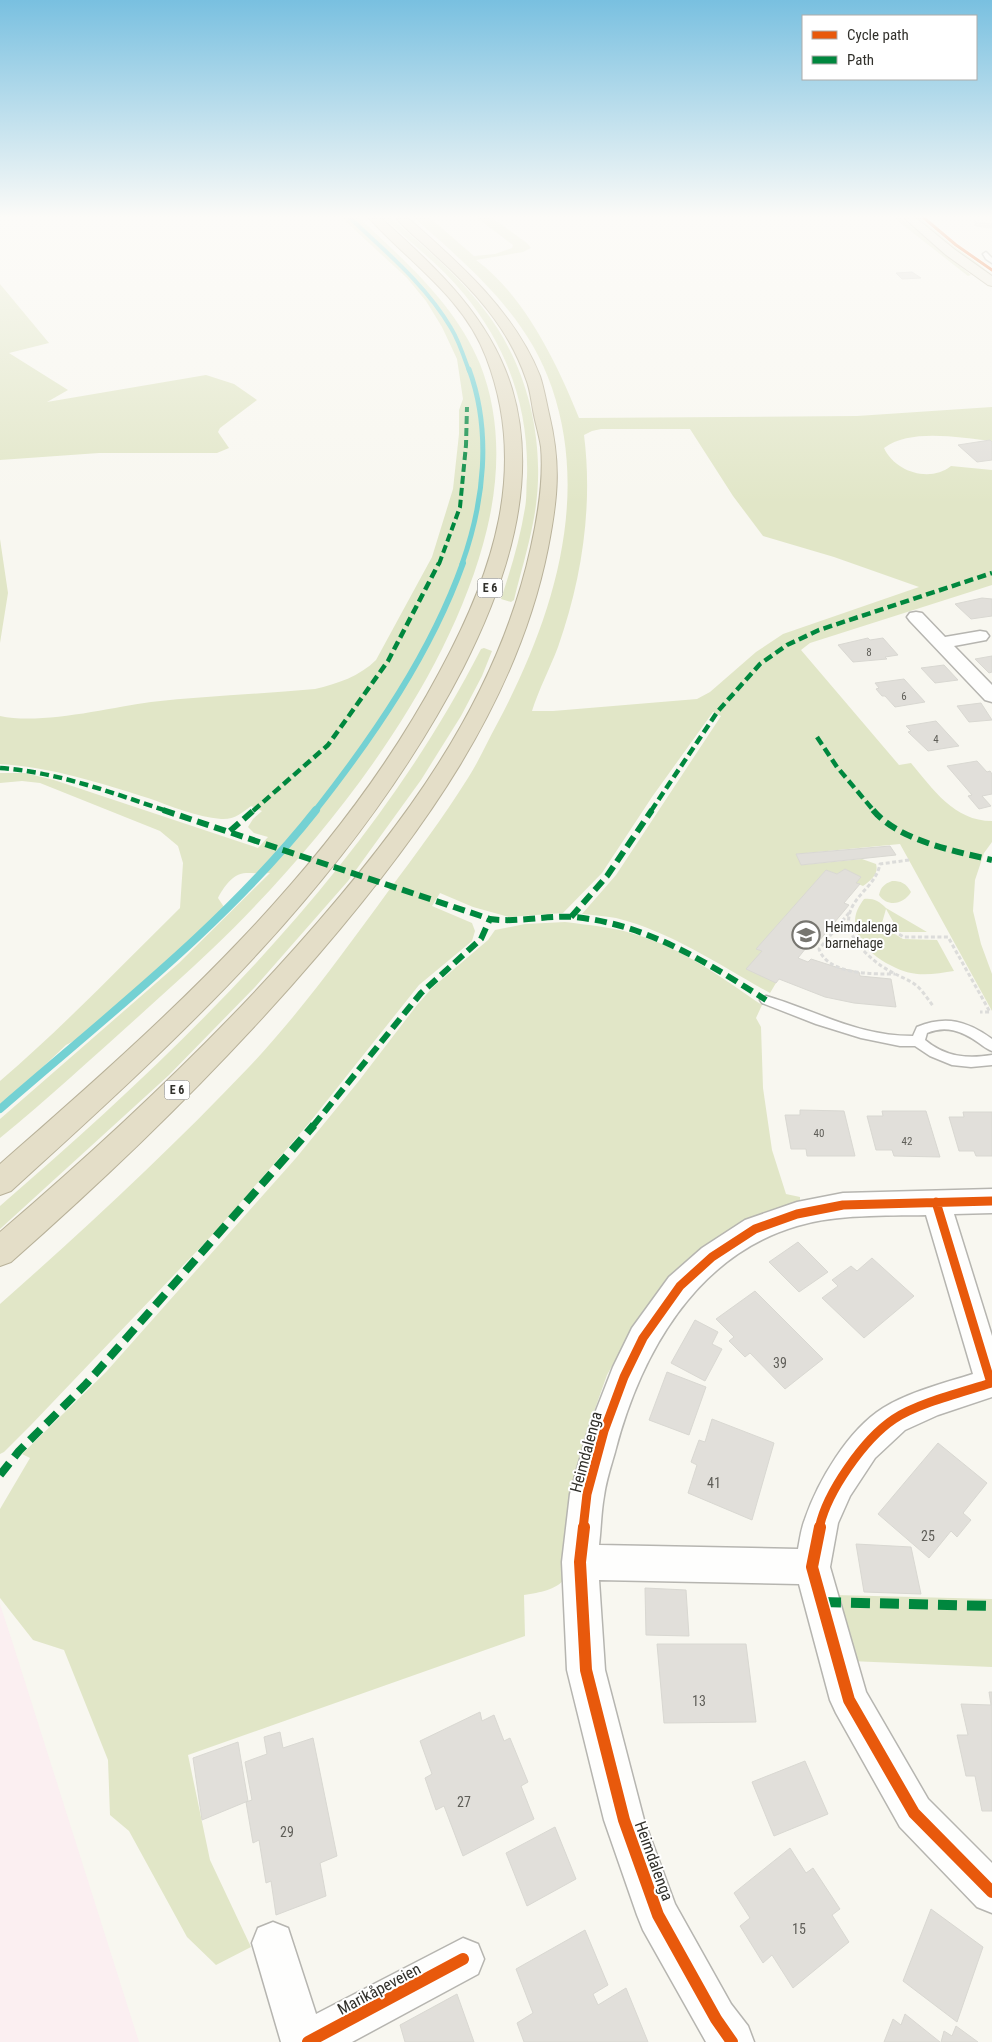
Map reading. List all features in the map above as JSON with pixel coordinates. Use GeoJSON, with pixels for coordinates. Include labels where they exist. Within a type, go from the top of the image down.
{"type":"FeatureCollection","features":[{"type":"Feature","properties":{"kind":"highway","name":"E 6"},"geometry":{"type":"LineString","coordinates":[[0,1182],[106,1087],[218,980],[307,883],[359,819],[403,758],[448,684],[486,601],[506,536],[515,472],[514,439],[502,378],[492,353],[467,313]]}},
{"type":"Feature","properties":{"kind":"highway","name":"E 6"},"geometry":{"type":"LineString","coordinates":[[0,1252],[83,1180],[232,1034],[340,914],[377,869],[450,763],[468,733],[493,685],[521,623],[540,555],[548,498],[549,446],[533,375],[508,328],[497,313]]}},
{"type":"Feature","properties":{"kind":"street"},"geometry":{"type":"LineString","coordinates":[[916,617],[992,696]]}},
{"type":"Feature","properties":{"kind":"street"},"geometry":{"type":"LineString","coordinates":[[941,643],[980,636]]}},
{"type":"Feature","properties":{"kind":"street","name":"Heimdalenga"},"geometry":{"type":"LineString","coordinates":[[732,2042],[716,2019],[658,1915],[624,1820],[586,1670],[580,1562],[587,1494],[604,1430],[624,1377],[643,1338],[680,1286],[712,1257],[755,1229],[797,1214],[861,1203],[992,1201]]}},
{"type":"Feature","properties":{"kind":"street"},"geometry":{"type":"LineString","coordinates":[[936,1202],[991,1385],[932,1402],[894,1420],[863,1447],[838,1484],[821,1521],[812,1566],[849,1700],[914,1813],[992,1892]]}},
{"type":"Feature","properties":{"kind":"street"},"geometry":{"type":"LineString","coordinates":[[580,1562],[812,1566]]}},
{"type":"Feature","properties":{"kind":"street"},"geometry":{"type":"LineString","coordinates":[[273,1943],[303,2042]]}},
{"type":"Feature","properties":{"kind":"street","name":"Marikåpeveien"},"geometry":{"type":"LineString","coordinates":[[308,2042],[463,1960]]}},
{"type":"Feature","properties":{"kind":"lane"},"geometry":{"type":"LineString","coordinates":[[766,1000],[816,1020],[898,1041],[918,1041],[927,1050],[939,1057],[957,1062],[992,1060]]}},
{"type":"Feature","properties":{"kind":"lane"},"geometry":{"type":"LineString","coordinates":[[918,1041],[921,1030],[930,1025],[948,1024],[965,1027],[992,1046]]}},
{"type":"Feature","properties":{"kind":"path"},"geometry":{"type":"LineString","coordinates":[[895,974],[878,975],[836,966],[822,958],[819,954],[819,949],[879,875],[880,864],[909,860]]}},
{"type":"Feature","properties":{"kind":"path"},"geometry":{"type":"LineString","coordinates":[[849,913],[850,926],[869,955],[879,964],[913,984],[948,1024]]}},
{"type":"Feature","properties":{"kind":"path"},"geometry":{"type":"LineString","coordinates":[[850,926],[886,927],[904,937],[948,937],[990,1012],[972,1011]]}},
{"type":"Feature","properties":{"kind":"shaded area"},"geometry":{"type":"Polygon","coordinates":[[[0,1604],[14,1647],[139,2042],[0,2042],[0,1604]]]}},
{"type":"Feature","properties":{"kind":"green space"},"geometry":{"type":"Polygon","coordinates":[[[0,313],[24,313],[49,343],[9,353],[68,390],[47,402],[206,375],[234,384],[257,400],[220,428],[218,432],[229,448],[217,453],[99,453],[0,460],[0,313]]]}},
{"type":"Feature","properties":{"kind":"green space"},"geometry":{"type":"Polygon","coordinates":[[[434,313],[451,313],[470,342],[480,364],[492,405],[495,425],[496,467],[487,529],[469,587],[444,644],[413,701],[378,756],[339,809],[297,860],[254,907],[202,958],[70,1078],[0,1138],[0,1119],[179,963],[270,873],[246,873],[233,878],[218,898],[224,907],[200,934],[80,1038],[66,1045],[0,1108],[0,1081],[69,1018],[180,908],[183,863],[178,846],[160,831],[40,783],[22,781],[0,783],[0,773],[25,773],[54,780],[258,848],[268,837],[254,833],[248,827],[253,819],[262,811],[251,806],[237,816],[221,819],[212,818],[193,814],[75,776],[38,768],[0,764],[0,716],[16,718],[54,717],[151,702],[315,689],[340,682],[370,666],[376,660],[432,557],[453,489],[459,434],[459,410],[463,399],[457,359],[434,313]]]}},
{"type":"Feature","properties":{"kind":"green space"},"geometry":{"type":"Polygon","coordinates":[[[478,313],[487,313],[513,356],[531,410],[536,438],[538,467],[533,523],[514,600],[511,602],[501,599],[521,531],[526,504],[527,452],[520,403],[513,380],[504,357],[478,313]]]}},
{"type":"Feature","properties":{"kind":"green space"},"geometry":{"type":"Polygon","coordinates":[[[512,313],[525,313],[549,353],[579,418],[857,416],[992,407],[992,441],[922,436],[895,442],[884,448],[889,456],[904,469],[923,474],[933,474],[951,466],[992,470],[992,585],[810,643],[801,650],[899,765],[911,763],[936,793],[955,810],[979,820],[992,821],[992,842],[984,853],[975,880],[973,911],[981,944],[992,974],[992,1011],[900,844],[796,854],[801,865],[862,859],[876,864],[877,868],[875,874],[863,886],[856,883],[860,877],[845,869],[837,874],[826,870],[757,949],[762,951],[776,983],[770,993],[696,951],[657,932],[616,918],[582,914],[616,875],[721,716],[713,712],[652,797],[602,873],[563,913],[509,917],[473,907],[440,893],[432,906],[472,923],[475,931],[472,941],[419,985],[310,1122],[216,1231],[31,1425],[0,1454],[0,1304],[158,1158],[268,1046],[337,960],[439,822],[476,765],[516,685],[534,645],[559,561],[566,518],[567,474],[563,431],[552,388],[541,362],[512,313]],[[601,429],[584,435],[587,489],[586,515],[579,569],[558,647],[532,711],[553,711],[697,699],[710,692],[756,652],[783,634],[919,587],[834,557],[763,536],[733,496],[690,429],[601,429]]]}},
{"type":"Feature","properties":{"kind":"green space"},"geometry":{"type":"Polygon","coordinates":[[[0,539],[8,593],[0,643],[0,539]]]}},
{"type":"Feature","properties":{"kind":"green space"},"geometry":{"type":"Polygon","coordinates":[[[484,648],[492,651],[482,676],[461,716],[421,780],[348,881],[255,987],[169,1075],[0,1229],[0,1206],[138,1082],[204,1017],[268,950],[328,880],[384,807],[436,730],[481,649],[484,648]]]}},
{"type":"Feature","properties":{"kind":"green space"},"geometry":{"type":"Polygon","coordinates":[[[892,881],[903,883],[911,892],[900,902],[887,902],[879,895],[883,886],[892,881]]]}},
{"type":"Feature","properties":{"kind":"green space"},"geometry":{"type":"Polygon","coordinates":[[[864,899],[878,902],[927,932],[899,932],[886,909],[882,923],[876,925],[858,924],[855,922],[856,915],[864,899]]]}},
{"type":"Feature","properties":{"kind":"green space"},"geometry":{"type":"Polygon","coordinates":[[[565,922],[600,926],[634,934],[668,947],[701,964],[762,1005],[756,1018],[761,1027],[763,1088],[772,1150],[786,1194],[800,1197],[800,1203],[768,1211],[742,1223],[700,1249],[672,1276],[631,1332],[607,1375],[584,1440],[572,1488],[566,1578],[557,1586],[542,1592],[524,1595],[525,1636],[188,1755],[210,1860],[251,1947],[216,1965],[187,1937],[129,1831],[110,1815],[108,1760],[64,1650],[33,1640],[0,1598],[0,1509],[30,1458],[22,1454],[106,1372],[296,1158],[433,987],[488,940],[495,930],[525,924],[565,922]]]}},
{"type":"Feature","properties":{"kind":"green space"},"geometry":{"type":"Polygon","coordinates":[[[857,928],[885,928],[903,939],[937,940],[954,971],[921,974],[895,968],[877,957],[862,943],[858,936],[857,928]]]}},
{"type":"Feature","properties":{"kind":"green space"},"geometry":{"type":"Polygon","coordinates":[[[835,1595],[992,1599],[992,1667],[850,1661],[835,1595]]]}},
{"type":"Feature","properties":{"kind":"building"},"geometry":{"type":"Polygon","coordinates":[[[990,440],[992,442],[992,460],[977,462],[958,445],[990,440]]]}},
{"type":"Feature","properties":{"kind":"building"},"geometry":{"type":"Polygon","coordinates":[[[982,598],[992,599],[992,616],[971,619],[955,604],[982,598]]]}},
{"type":"Feature","properties":{"kind":"building"},"geometry":{"type":"Polygon","coordinates":[[[868,638],[870,640],[883,638],[898,655],[885,657],[887,659],[853,662],[838,645],[868,638]]]}},
{"type":"Feature","properties":{"kind":"building"},"geometry":{"type":"Polygon","coordinates":[[[992,656],[992,672],[989,673],[975,659],[992,656]]]}},
{"type":"Feature","properties":{"kind":"building"},"geometry":{"type":"Polygon","coordinates":[[[944,665],[958,680],[935,683],[921,668],[944,665]]]}},
{"type":"Feature","properties":{"kind":"building"},"geometry":{"type":"Polygon","coordinates":[[[904,679],[925,702],[895,707],[876,689],[879,688],[875,683],[904,679]]]}},
{"type":"Feature","properties":{"kind":"building"},"geometry":{"type":"Polygon","coordinates":[[[981,703],[992,720],[969,722],[957,706],[981,703]]]}},
{"type":"Feature","properties":{"kind":"building"},"geometry":{"type":"Polygon","coordinates":[[[936,721],[959,746],[928,751],[908,732],[911,731],[906,726],[936,721]]]}},
{"type":"Feature","properties":{"kind":"building"},"geometry":{"type":"Polygon","coordinates":[[[977,761],[987,772],[990,771],[992,774],[992,794],[982,796],[991,806],[979,809],[968,796],[972,795],[947,766],[977,761]]]}},
{"type":"Feature","properties":{"kind":"building"},"geometry":{"type":"Polygon","coordinates":[[[890,846],[896,855],[801,865],[796,854],[890,846]]]}},
{"type":"Feature","properties":{"kind":"building"},"geometry":{"type":"Polygon","coordinates":[[[845,869],[861,877],[856,883],[860,884],[844,903],[849,905],[819,941],[814,938],[798,958],[808,962],[811,959],[859,972],[860,976],[891,979],[896,1007],[854,1003],[825,997],[779,979],[776,983],[746,969],[762,951],[756,949],[826,870],[837,874],[845,869]]]}},
{"type":"Feature","properties":{"kind":"building"},"geometry":{"type":"Polygon","coordinates":[[[800,1110],[844,1111],[855,1156],[807,1156],[806,1149],[791,1149],[785,1115],[800,1115],[800,1110]]]}},
{"type":"Feature","properties":{"kind":"building"},"geometry":{"type":"Polygon","coordinates":[[[882,1111],[926,1111],[940,1157],[894,1156],[892,1150],[876,1150],[867,1116],[883,1116],[882,1111]]]}},
{"type":"Feature","properties":{"kind":"building"},"geometry":{"type":"Polygon","coordinates":[[[963,1112],[992,1112],[992,1156],[976,1156],[974,1151],[959,1151],[949,1117],[964,1117],[963,1112]]]}},
{"type":"Feature","properties":{"kind":"building"},"geometry":{"type":"Polygon","coordinates":[[[798,1242],[828,1272],[799,1292],[769,1262],[798,1242]]]}},
{"type":"Feature","properties":{"kind":"building"},"geometry":{"type":"Polygon","coordinates":[[[872,1258],[914,1296],[864,1338],[822,1298],[838,1286],[832,1280],[851,1266],[857,1271],[872,1258]]]}},
{"type":"Feature","properties":{"kind":"building"},"geometry":{"type":"Polygon","coordinates":[[[755,1291],[823,1359],[785,1389],[750,1353],[745,1357],[729,1341],[734,1337],[716,1319],[755,1291]]]}},
{"type":"Feature","properties":{"kind":"building"},"geometry":{"type":"Polygon","coordinates":[[[695,1320],[718,1332],[712,1344],[722,1349],[705,1381],[671,1363],[695,1320]]]}},
{"type":"Feature","properties":{"kind":"building"},"geometry":{"type":"Polygon","coordinates":[[[667,1372],[706,1387],[689,1435],[649,1420],[667,1372]]]}},
{"type":"Feature","properties":{"kind":"building"},"geometry":{"type":"Polygon","coordinates":[[[712,1419],[774,1443],[752,1520],[688,1493],[697,1465],[691,1462],[699,1440],[705,1442],[712,1419]]]}},
{"type":"Feature","properties":{"kind":"building"},"geometry":{"type":"Polygon","coordinates":[[[938,1443],[987,1483],[963,1513],[971,1520],[957,1537],[951,1531],[929,1558],[878,1514],[938,1443]]]}},
{"type":"Feature","properties":{"kind":"building"},"geometry":{"type":"Polygon","coordinates":[[[856,1544],[911,1547],[921,1594],[864,1592],[856,1544]]]}},
{"type":"Feature","properties":{"kind":"building"},"geometry":{"type":"Polygon","coordinates":[[[645,1588],[686,1590],[689,1636],[646,1635],[645,1588]]]}},
{"type":"Feature","properties":{"kind":"building"},"geometry":{"type":"Polygon","coordinates":[[[657,1644],[746,1644],[756,1722],[664,1723],[657,1644]]]}},
{"type":"Feature","properties":{"kind":"building"},"geometry":{"type":"Polygon","coordinates":[[[989,1692],[992,1692],[992,1811],[982,1811],[975,1776],[966,1776],[957,1735],[968,1735],[961,1704],[991,1705],[989,1692]]]}},
{"type":"Feature","properties":{"kind":"building"},"geometry":{"type":"Polygon","coordinates":[[[480,1712],[482,1721],[494,1715],[504,1741],[510,1738],[528,1782],[521,1786],[534,1819],[463,1856],[444,1806],[436,1810],[425,1778],[432,1774],[420,1741],[480,1712]]]}},
{"type":"Feature","properties":{"kind":"building"},"geometry":{"type":"Polygon","coordinates":[[[280,1732],[283,1748],[313,1738],[337,1856],[320,1863],[326,1896],[276,1915],[271,1881],[266,1883],[259,1840],[253,1843],[246,1802],[252,1800],[245,1762],[267,1754],[264,1737],[280,1732]]]}},
{"type":"Feature","properties":{"kind":"building"},"geometry":{"type":"Polygon","coordinates":[[[238,1742],[248,1801],[202,1820],[193,1758],[238,1742]]]}},
{"type":"Feature","properties":{"kind":"building"},"geometry":{"type":"Polygon","coordinates":[[[805,1761],[828,1814],[774,1836],[752,1782],[805,1761]]]}},
{"type":"Feature","properties":{"kind":"building"},"geometry":{"type":"Polygon","coordinates":[[[555,1827],[576,1879],[527,1906],[506,1853],[555,1827]]]}},
{"type":"Feature","properties":{"kind":"building"},"geometry":{"type":"Polygon","coordinates":[[[790,1848],[806,1873],[813,1868],[840,1909],[832,1915],[849,1942],[793,1988],[772,1955],[763,1963],[740,1926],[750,1918],[734,1893],[790,1848]]]}},
{"type":"Feature","properties":{"kind":"building"},"geometry":{"type":"Polygon","coordinates":[[[931,1909],[983,1947],[957,2022],[903,1981],[931,1909]]]}},
{"type":"Feature","properties":{"kind":"building"},"geometry":{"type":"Polygon","coordinates":[[[585,1930],[608,1985],[593,1994],[598,2005],[626,1988],[648,2042],[524,2042],[517,2023],[533,2013],[516,1969],[585,1930]]]}},
{"type":"Feature","properties":{"kind":"building"},"geometry":{"type":"Polygon","coordinates":[[[457,1994],[474,2042],[405,2042],[400,2025],[457,1994]]]}},
{"type":"Feature","properties":{"kind":"building"},"geometry":{"type":"Polygon","coordinates":[[[905,2014],[940,2042],[884,2042],[893,2019],[901,2025],[905,2014]]]}},
{"type":"Feature","properties":{"kind":"building"},"geometry":{"type":"Polygon","coordinates":[[[956,2026],[978,2042],[941,2042],[944,2031],[952,2036],[956,2026]]]}},
{"type":"Feature","properties":{"kind":"waterway"},"geometry":{"type":"LineString","coordinates":[[442,313],[454,333],[469,371]]}},
{"type":"Feature","properties":{"kind":"waterway"},"geometry":{"type":"LineString","coordinates":[[462,564],[476,516],[480,492],[483,442],[481,417],[469,369]]}},
{"type":"Feature","properties":{"kind":"waterway"},"geometry":{"type":"LineString","coordinates":[[315,811],[359,753],[399,693],[435,629],[463,563]]}},
{"type":"Feature","properties":{"kind":"waterway"},"geometry":{"type":"LineString","coordinates":[[0,1109],[124,1003],[205,930],[281,852],[316,810]]}},
{"type":"Feature","properties":{"kind":"marked path"},"geometry":{"type":"LineString","coordinates":[[230,831],[328,745],[388,661],[436,571],[460,507],[466,445],[467,407]]}},
{"type":"Feature","properties":{"kind":"marked path"},"geometry":{"type":"LineString","coordinates":[[571,917],[607,876],[718,711],[760,664],[787,645],[819,630],[992,573]]}},
{"type":"Feature","properties":{"kind":"marked path"},"geometry":{"type":"LineString","coordinates":[[817,737],[837,767],[878,816],[906,834],[948,849],[992,860]]}},
{"type":"Feature","properties":{"kind":"marked path"},"geometry":{"type":"LineString","coordinates":[[0,768],[21,769],[82,783],[285,849],[490,919],[510,921],[573,917],[600,920],[626,927],[651,935],[675,946],[721,971],[766,1000]]}},
{"type":"Feature","properties":{"kind":"marked path"},"geometry":{"type":"LineString","coordinates":[[0,1475],[19,1451],[86,1384],[292,1152],[421,993],[481,939],[490,919]]}},
{"type":"Feature","properties":{"kind":"marked path"},"geometry":{"type":"LineString","coordinates":[[822,1602],[992,1606]]}},
{"type":"Feature","properties":{"kind":"cycle path"},"geometry":{"type":"LineString","coordinates":[[732,2042],[716,2019],[658,1915],[624,1820],[586,1670],[580,1562],[587,1494],[604,1431],[624,1377],[643,1338],[680,1286],[712,1257],[755,1229],[797,1214],[843,1205],[992,1201]]}},
{"type":"Feature","properties":{"kind":"cycle path"},"geometry":{"type":"LineString","coordinates":[[936,1202],[991,1383],[932,1402],[894,1419],[863,1447],[838,1484],[821,1521],[812,1567],[849,1700],[914,1813],[992,1892]]}},
{"type":"Feature","properties":{"kind":"cycle path"},"geometry":{"type":"LineString","coordinates":[[308,2042],[463,1959]]}},
{"type":"Feature","properties":{"kind":"place","name":"Heimdalenga barnehage"},"geometry":{"type":"Point","coordinates":[806,935]}}]}
